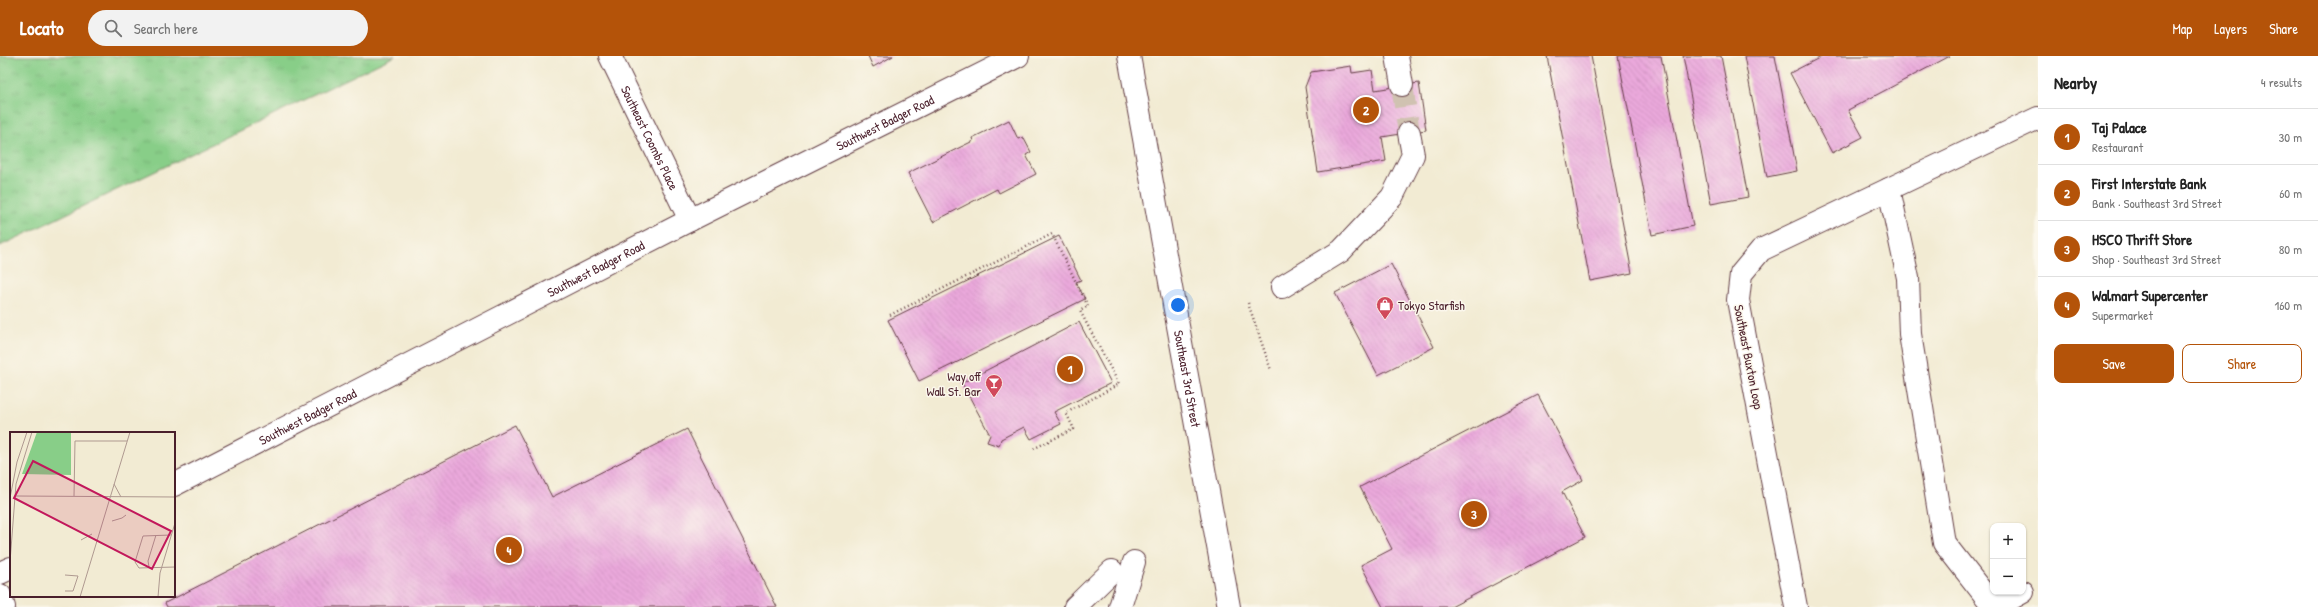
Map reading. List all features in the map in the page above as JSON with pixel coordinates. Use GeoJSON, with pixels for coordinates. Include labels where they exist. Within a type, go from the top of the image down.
{"type":"FeatureCollection","features":[{"type":"Feature","properties":{"kind":"main road","name":"Southeast Coombs Place"},"geometry":{"type":"LineString","coordinates":[[610,56],[690,220]]}},
{"type":"Feature","properties":{"kind":"main road","name":"Southwest Badger Road"},"geometry":{"type":"LineString","coordinates":[[175,483],[690,220],[1018,56]]}},
{"type":"Feature","properties":{"kind":"main road","name":"Southeast 3rd Street"},"geometry":{"type":"LineString","coordinates":[[1129,56],[1229,607]]}},
{"type":"Feature","properties":{"kind":"main road"},"geometry":{"type":"LineString","coordinates":[[1397,56],[1402,85]]}},
{"type":"Feature","properties":{"kind":"main road","name":"Southeast Buxton Loop"},"geometry":{"type":"LineString","coordinates":[[1796,607],[1738,300],[1741,274],[1761,250],[2038,118]]}},
{"type":"Feature","properties":{"kind":"main road"},"geometry":{"type":"LineString","coordinates":[[1282,287],[1341,251],[1392,197],[1413,155],[1409,133]]}},
{"type":"Feature","properties":{"kind":"main road"},"geometry":{"type":"LineString","coordinates":[[1889,189],[1908,278],[1910,334],[1944,543],[1995,607],[2017,595]]}},
{"type":"Feature","properties":{"kind":"main road"},"geometry":{"type":"LineString","coordinates":[[1120,607],[1134,562]]}},
{"type":"Feature","properties":{"kind":"main road"},"geometry":{"type":"LineString","coordinates":[[0,573],[10,568]]}},
{"type":"Feature","properties":{"kind":"main road"},"geometry":{"type":"LineString","coordinates":[[1075,607],[1112,571]]}},
{"type":"Feature","properties":{"kind":"main road"},"geometry":{"type":"LineString","coordinates":[[2026,590],[2038,583]]}},
{"type":"Feature","properties":{"kind":"main road"},"geometry":{"type":"LineString","coordinates":[[0,595],[4,607]]}},
{"type":"Feature","properties":{"kind":"path"},"geometry":{"type":"LineString","coordinates":[[890,315],[1052,234],[1088,306],[1080,311],[1119,384],[1066,413],[1074,429],[1033,449]]}},
{"type":"Feature","properties":{"kind":"path"},"geometry":{"type":"LineString","coordinates":[[1248,303],[1271,370]]}},
{"type":"Feature","properties":{"kind":"green space"},"geometry":{"type":"Polygon","coordinates":[[[0,56],[395,56],[0,246],[0,56]]]}},
{"type":"Feature","properties":{"kind":"building"},"geometry":{"type":"Polygon","coordinates":[[[868,56],[893,56],[873,67],[868,56]]]}},
{"type":"Feature","properties":{"kind":"building"},"geometry":{"type":"Polygon","coordinates":[[[1547,56],[1591,56],[1632,273],[1590,281],[1547,56]]]}},
{"type":"Feature","properties":{"kind":"building"},"geometry":{"type":"Polygon","coordinates":[[[1618,56],[1661,56],[1693,226],[1652,235],[1618,56]]]}},
{"type":"Feature","properties":{"kind":"building"},"geometry":{"type":"Polygon","coordinates":[[[1683,56],[1721,56],[1748,197],[1711,204],[1683,56]]]}},
{"type":"Feature","properties":{"kind":"building"},"geometry":{"type":"Polygon","coordinates":[[[1744,56],[1775,56],[1797,171],[1767,177],[1744,56]]]}},
{"type":"Feature","properties":{"kind":"building"},"geometry":{"type":"Polygon","coordinates":[[[1823,56],[1950,56],[1848,110],[1863,137],[1832,153],[1790,73],[1823,56]]]}},
{"type":"Feature","properties":{"kind":"building"},"geometry":{"type":"Polygon","coordinates":[[[1351,66],[1352,73],[1372,70],[1375,90],[1419,83],[1426,130],[1382,137],[1386,161],[1318,172],[1305,87],[1311,72],[1351,66]]]}},
{"type":"Feature","properties":{"kind":"building"},"geometry":{"type":"Polygon","coordinates":[[[1009,120],[1018,139],[1023,137],[1031,152],[1026,155],[1036,174],[999,193],[997,189],[933,222],[908,173],[973,141],[972,138],[1009,120]]]}},
{"type":"Feature","properties":{"kind":"building"},"geometry":{"type":"Polygon","coordinates":[[[1059,236],[1081,280],[1076,282],[1085,299],[919,381],[888,320],[1059,236]]]}},
{"type":"Feature","properties":{"kind":"building","name":"Tokyo Starfish"},"geometry":{"type":"Polygon","coordinates":[[[1391,264],[1434,347],[1378,375],[1335,293],[1391,264]]]}},
{"type":"Feature","properties":{"kind":"building"},"geometry":{"type":"Polygon","coordinates":[[[1079,322],[1111,383],[1054,412],[1061,424],[1031,439],[1024,427],[1001,439],[999,446],[987,442],[990,435],[962,383],[1079,322]]]}},
{"type":"Feature","properties":{"kind":"building"},"geometry":{"type":"Polygon","coordinates":[[[1538,395],[1583,480],[1562,492],[1585,537],[1451,607],[1383,607],[1361,565],[1392,549],[1360,487],[1538,395]]]}},
{"type":"Feature","properties":{"kind":"building"},"geometry":{"type":"Polygon","coordinates":[[[515,425],[552,497],[687,429],[777,607],[167,607],[165,603],[515,425]]]}},
{"type":"Feature","properties":{"kind":"tunnel"},"geometry":{"type":"LineString","coordinates":[[1402,85],[1409,133]]}},
{"type":"Feature","properties":{"kind":"place","name":"First Interstate Bank"},"geometry":{"type":"Point","coordinates":[1366,110]}},
{"type":"Feature","properties":{"kind":"place","name":"Tokyo Starfish"},"geometry":{"type":"Point","coordinates":[1385,320]}},
{"type":"Feature","properties":{"kind":"place","name":"Taj Palace"},"geometry":{"type":"Point","coordinates":[1070,369]}},
{"type":"Feature","properties":{"kind":"place","name":"Way off Wall St. Bar"},"geometry":{"type":"Point","coordinates":[994,398]}},
{"type":"Feature","properties":{"kind":"place","name":"HSCO Thrift Store"},"geometry":{"type":"Point","coordinates":[1474,514]}},
{"type":"Feature","properties":{"kind":"place","name":"Walmart Supercenter"},"geometry":{"type":"Point","coordinates":[509,550]}}]}
